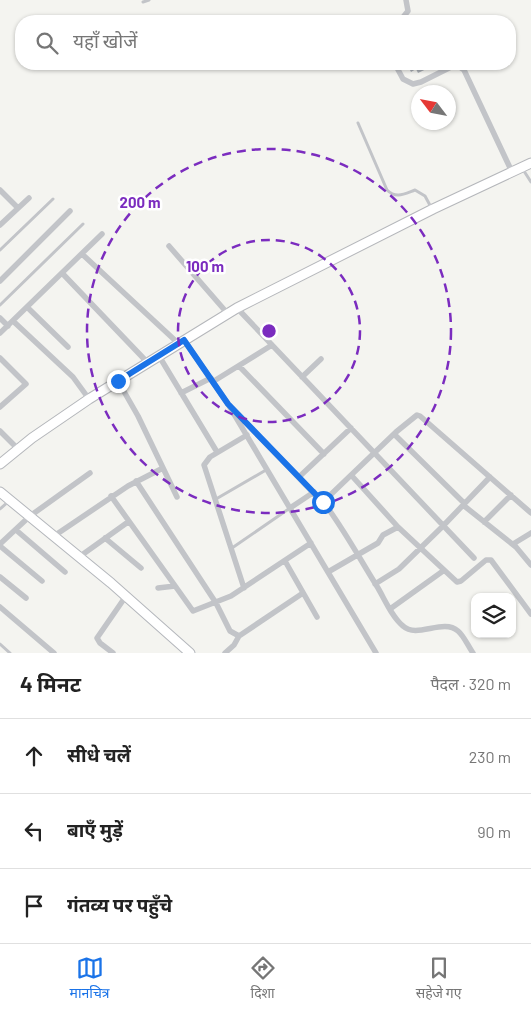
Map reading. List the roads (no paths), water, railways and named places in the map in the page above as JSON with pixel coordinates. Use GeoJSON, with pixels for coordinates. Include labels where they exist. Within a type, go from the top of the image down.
{"type":"FeatureCollection","features":[{"type":"Feature","properties":{"kind":"main road"},"geometry":{"type":"LineString","coordinates":[[0,464],[89,399],[237,308],[433,209],[531,163]]}},
{"type":"Feature","properties":{"kind":"main road"},"geometry":{"type":"LineString","coordinates":[[0,492],[126,596],[190,653]]}},
{"type":"Feature","properties":{"kind":"street"},"geometry":{"type":"LineString","coordinates":[[405,15],[408,11],[406,0]]}},
{"type":"Feature","properties":{"kind":"street"},"geometry":{"type":"LineString","coordinates":[[399,70],[404,79],[412,84],[421,82],[445,70]]}},
{"type":"Feature","properties":{"kind":"street"},"geometry":{"type":"LineString","coordinates":[[463,70],[512,172]]}},
{"type":"Feature","properties":{"kind":"street"},"geometry":{"type":"LineString","coordinates":[[0,190],[18,208]]}},
{"type":"Feature","properties":{"kind":"street"},"geometry":{"type":"LineString","coordinates":[[0,226],[29,198]]}},
{"type":"Feature","properties":{"kind":"street"},"geometry":{"type":"LineString","coordinates":[[0,281],[70,211]]}},
{"type":"Feature","properties":{"kind":"street"},"geometry":{"type":"LineString","coordinates":[[0,334],[102,234]]}},
{"type":"Feature","properties":{"kind":"street"},"geometry":{"type":"LineString","coordinates":[[169,246],[228,314]]}},
{"type":"Feature","properties":{"kind":"street"},"geometry":{"type":"LineString","coordinates":[[82,254],[182,342],[212,380],[247,435],[376,653]]}},
{"type":"Feature","properties":{"kind":"street"},"geometry":{"type":"LineString","coordinates":[[62,273],[148,363]]}},
{"type":"Feature","properties":{"kind":"street"},"geometry":{"type":"LineString","coordinates":[[28,307],[68,347]]}},
{"type":"Feature","properties":{"kind":"street"},"geometry":{"type":"LineString","coordinates":[[237,308],[474,558]]}},
{"type":"Feature","properties":{"kind":"street"},"geometry":{"type":"LineString","coordinates":[[0,318],[10,323],[73,377],[89,399]]}},
{"type":"Feature","properties":{"kind":"street"},"geometry":{"type":"LineString","coordinates":[[182,393],[239,366],[272,345]]}},
{"type":"Feature","properties":{"kind":"street"},"geometry":{"type":"LineString","coordinates":[[159,356],[217,452]]}},
{"type":"Feature","properties":{"kind":"street"},"geometry":{"type":"LineString","coordinates":[[0,358],[26,384],[0,408]]}},
{"type":"Feature","properties":{"kind":"street"},"geometry":{"type":"LineString","coordinates":[[302,377],[321,359]]}},
{"type":"Feature","properties":{"kind":"street"},"geometry":{"type":"LineString","coordinates":[[239,366],[324,454]]}},
{"type":"Feature","properties":{"kind":"street"},"geometry":{"type":"LineString","coordinates":[[118,381],[138,416],[177,497]]}},
{"type":"Feature","properties":{"kind":"street"},"geometry":{"type":"LineString","coordinates":[[228,404],[323,502],[338,522],[390,609],[404,627],[414,630],[452,627],[461,634],[473,653]]}},
{"type":"Feature","properties":{"kind":"street"},"geometry":{"type":"LineString","coordinates":[[323,502],[394,434],[414,417],[420,416],[531,513]]}},
{"type":"Feature","properties":{"kind":"street"},"geometry":{"type":"LineString","coordinates":[[299,477],[351,428]]}},
{"type":"Feature","properties":{"kind":"street"},"geometry":{"type":"LineString","coordinates":[[0,431],[18,449]]}},
{"type":"Feature","properties":{"kind":"street"},"geometry":{"type":"LineString","coordinates":[[394,434],[464,504],[513,544],[531,565]]}},
{"type":"Feature","properties":{"kind":"street"},"geometry":{"type":"LineString","coordinates":[[244,588],[204,465],[206,460],[217,452],[247,435]]}},
{"type":"Feature","properties":{"kind":"street"},"geometry":{"type":"LineString","coordinates":[[54,536],[111,496],[162,468]]}},
{"type":"Feature","properties":{"kind":"street"},"geometry":{"type":"LineString","coordinates":[[42,581],[0,545],[30,516],[90,473]]}},
{"type":"Feature","properties":{"kind":"street"},"geometry":{"type":"LineString","coordinates":[[352,476],[398,527],[454,581],[459,582],[486,560],[491,560],[531,614]]}},
{"type":"Feature","properties":{"kind":"street"},"geometry":{"type":"LineString","coordinates":[[375,584],[399,569],[490,477]]}},
{"type":"Feature","properties":{"kind":"street"},"geometry":{"type":"LineString","coordinates":[[136,481],[216,603],[230,631],[239,636]]}},
{"type":"Feature","properties":{"kind":"street"},"geometry":{"type":"LineString","coordinates":[[290,508],[314,492]]}},
{"type":"Feature","properties":{"kind":"street"},"geometry":{"type":"LineString","coordinates":[[484,522],[511,495]]}},
{"type":"Feature","properties":{"kind":"street"},"geometry":{"type":"LineString","coordinates":[[111,496],[193,612],[216,603],[244,588],[311,544]]}},
{"type":"Feature","properties":{"kind":"street"},"geometry":{"type":"LineString","coordinates":[[79,557],[128,522]]}},
{"type":"Feature","properties":{"kind":"street"},"geometry":{"type":"LineString","coordinates":[[328,572],[378,543],[383,535],[398,527]]}},
{"type":"Feature","properties":{"kind":"street"},"geometry":{"type":"LineString","coordinates":[[16,530],[65,572]]}},
{"type":"Feature","properties":{"kind":"street"},"geometry":{"type":"LineString","coordinates":[[513,544],[531,533]]}},
{"type":"Feature","properties":{"kind":"street"},"geometry":{"type":"LineString","coordinates":[[105,538],[141,568]]}},
{"type":"Feature","properties":{"kind":"street"},"geometry":{"type":"LineString","coordinates":[[285,561],[317,617]]}},
{"type":"Feature","properties":{"kind":"street"},"geometry":{"type":"LineString","coordinates":[[390,609],[443,571]]}},
{"type":"Feature","properties":{"kind":"street"},"geometry":{"type":"LineString","coordinates":[[0,577],[26,598]]}},
{"type":"Feature","properties":{"kind":"street"},"geometry":{"type":"LineString","coordinates":[[158,588],[175,586]]}},
{"type":"Feature","properties":{"kind":"street"},"geometry":{"type":"LineString","coordinates":[[225,653],[234,645],[239,636],[303,592]]}},
{"type":"Feature","properties":{"kind":"street"},"geometry":{"type":"LineString","coordinates":[[112,653],[97,638],[126,596]]}},
{"type":"Feature","properties":{"kind":"street"},"geometry":{"type":"LineString","coordinates":[[0,608],[54,653]]}},
{"type":"Feature","properties":{"kind":"lane"},"geometry":{"type":"LineString","coordinates":[[143,2],[149,0]]}},
{"type":"Feature","properties":{"kind":"lane"},"geometry":{"type":"LineString","coordinates":[[358,123],[387,190],[392,194],[400,196],[414,190],[426,196],[433,209]]}},
{"type":"Feature","properties":{"kind":"lane"},"geometry":{"type":"LineString","coordinates":[[521,168],[531,182]]}},
{"type":"Feature","properties":{"kind":"lane"},"geometry":{"type":"LineString","coordinates":[[0,250],[53,199]]}},
{"type":"Feature","properties":{"kind":"lane"},"geometry":{"type":"LineString","coordinates":[[0,305],[83,224]]}},
{"type":"Feature","properties":{"kind":"lane"},"geometry":{"type":"LineString","coordinates":[[215,500],[267,469]]}},
{"type":"Feature","properties":{"kind":"lane"},"geometry":{"type":"LineString","coordinates":[[0,509],[10,500]]}},
{"type":"Feature","properties":{"kind":"lane"},"geometry":{"type":"LineString","coordinates":[[231,548],[290,508]]}},
{"type":"Feature","properties":{"kind":"lane"},"geometry":{"type":"LineString","coordinates":[[0,644],[10,653]]}}]}
